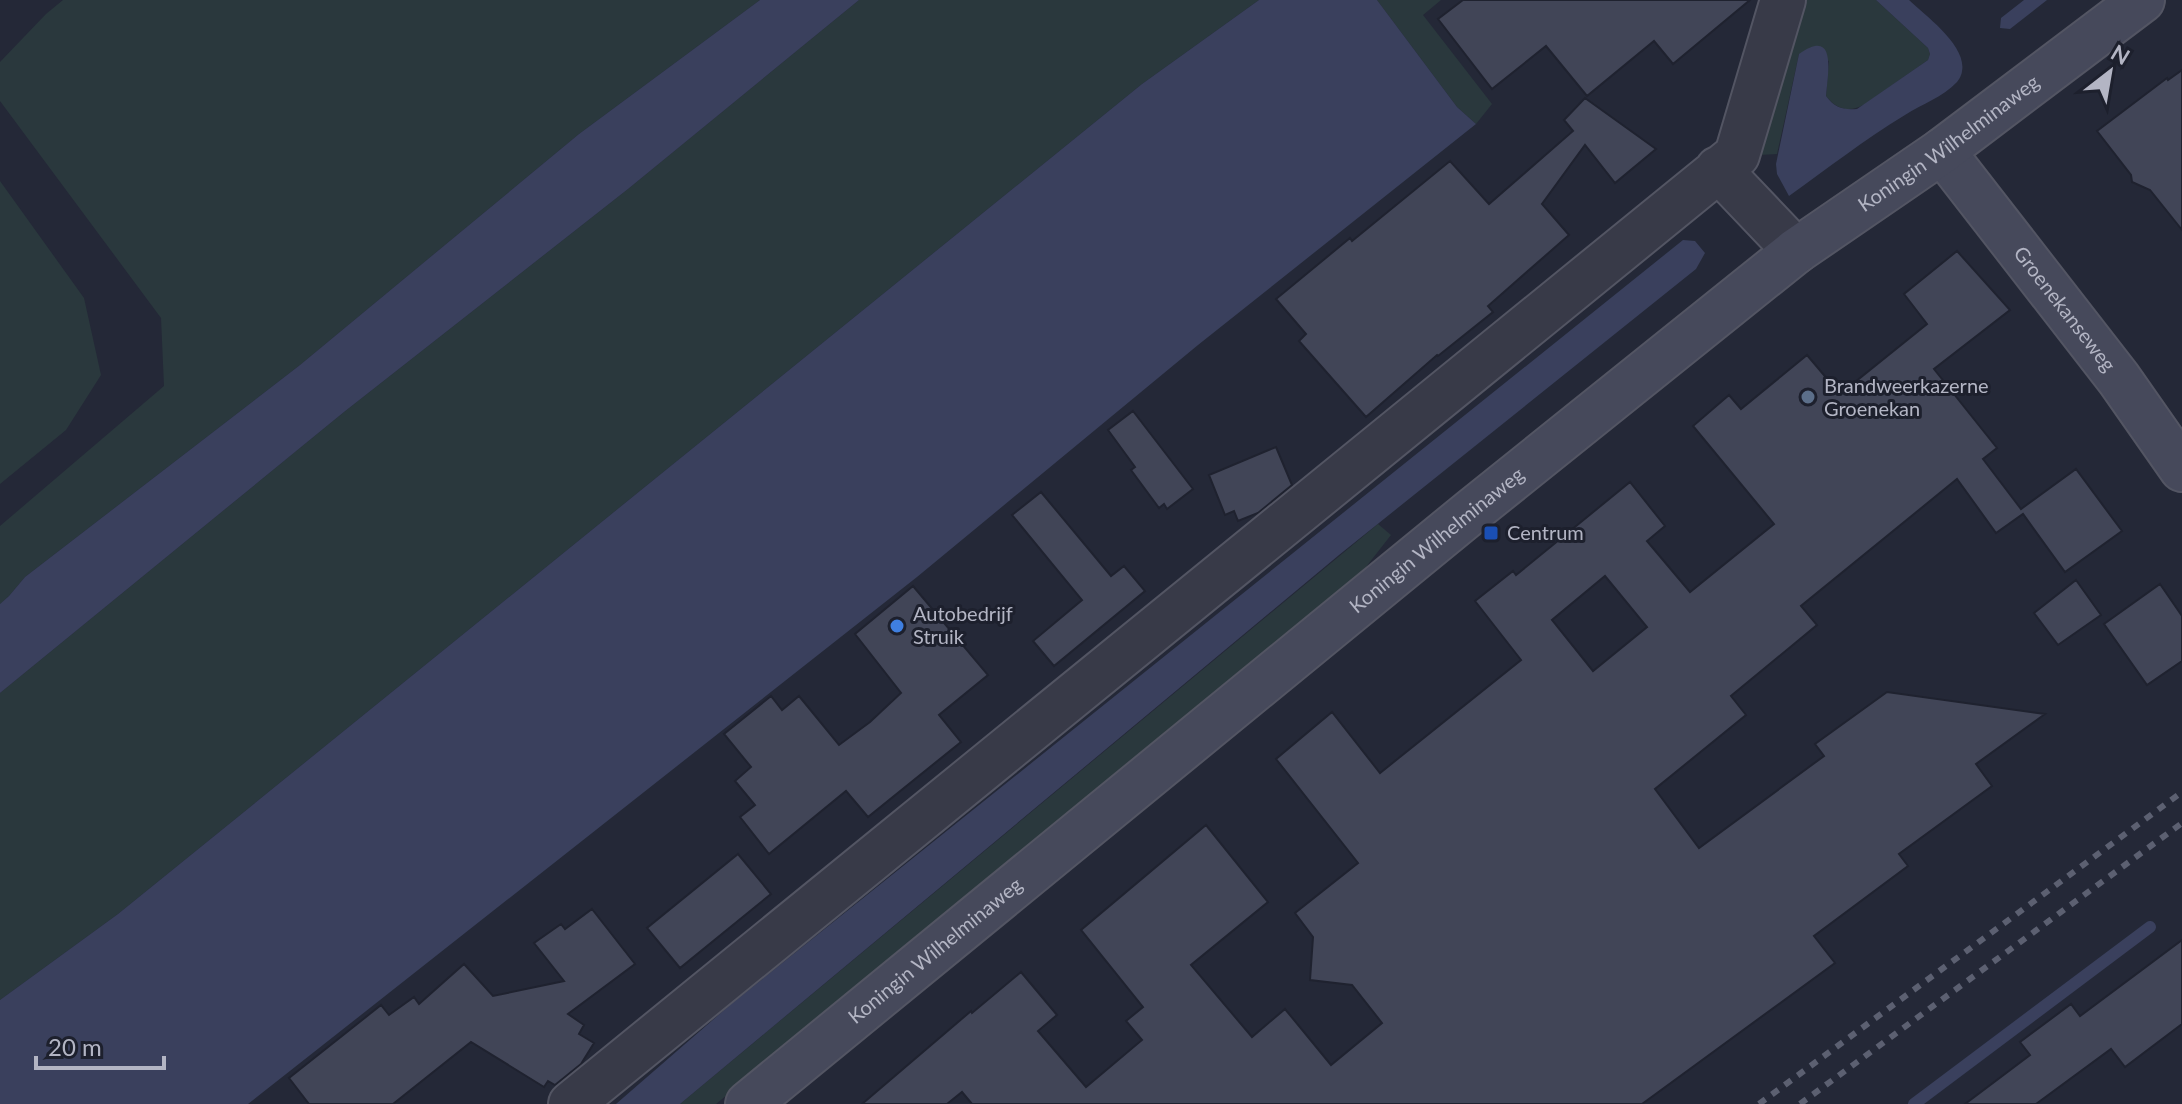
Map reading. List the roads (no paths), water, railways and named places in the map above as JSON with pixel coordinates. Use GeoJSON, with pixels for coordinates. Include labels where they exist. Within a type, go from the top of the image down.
{"type":"FeatureCollection","features":[{"type":"Feature","properties":{"kind":"main road","name":"Koningin Wilhelminaweg"},"geometry":{"type":"LineString","coordinates":[[748,1104],[1472,511],[1796,251],[1942,151],[2142,0]]}},
{"type":"Feature","properties":{"kind":"main road","name":"Groenekanseweg"},"geometry":{"type":"LineString","coordinates":[[1942,151],[2119,379],[2182,469]]}},
{"type":"Feature","properties":{"kind":"street"},"geometry":{"type":"LineString","coordinates":[[571,1104],[1737,155],[1783,0]]}},
{"type":"Feature","properties":{"kind":"street"},"geometry":{"type":"LineString","coordinates":[[1718,169],[1796,251]]}},
{"type":"Feature","properties":{"kind":"water"},"geometry":{"type":"Polygon","coordinates":[[[760,0],[859,0],[628,189],[344,412],[0,693],[0,604],[25,577],[300,365],[579,134],[760,0]]]}},
{"type":"Feature","properties":{"kind":"water"},"geometry":{"type":"Polygon","coordinates":[[[1259,0],[1377,0],[1457,107],[1476,124],[1198,345],[917,577],[248,1104],[0,1104],[0,1000],[118,914],[1142,84],[1259,0]]]}},
{"type":"Feature","properties":{"kind":"water"},"geometry":{"type":"Polygon","coordinates":[[[1876,0],[1909,0],[1935,23],[1958,52],[1962,61],[1960,77],[1945,92],[1875,134],[1789,196],[1777,174],[1776,164],[1799,54],[1811,47],[1825,49],[1828,56],[1826,96],[1836,106],[1848,109],[1857,109],[1928,60],[1928,48],[1876,0]]]}},
{"type":"Feature","properties":{"kind":"water"},"geometry":{"type":"Polygon","coordinates":[[[2024,0],[2047,0],[2010,29],[2000,28],[2001,18],[2024,0]]]}},
{"type":"Feature","properties":{"kind":"water"},"geometry":{"type":"Polygon","coordinates":[[[1683,240],[1695,241],[1705,253],[1696,269],[1339,555],[680,1104],[616,1104],[730,1005],[1683,240]]]}},
{"type":"Feature","properties":{"kind":"waterway"},"geometry":{"type":"LineString","coordinates":[[1914,1104],[2150,927]]}},
{"type":"Feature","properties":{"kind":"railway"},"geometry":{"type":"LineString","coordinates":[[1759,1104],[2182,792]]}},
{"type":"Feature","properties":{"kind":"railway"},"geometry":{"type":"LineString","coordinates":[[1800,1104],[2182,823]]}},
{"type":"Feature","properties":{"kind":"place","name":"Brandweerkazerne Groenekan"},"geometry":{"type":"Point","coordinates":[1808,397]}},
{"type":"Feature","properties":{"kind":"place","name":"Centrum"},"geometry":{"type":"Point","coordinates":[1491,533]}},
{"type":"Feature","properties":{"kind":"place","name":"Autobedrijf Struik"},"geometry":{"type":"Point","coordinates":[897,626]}}]}
